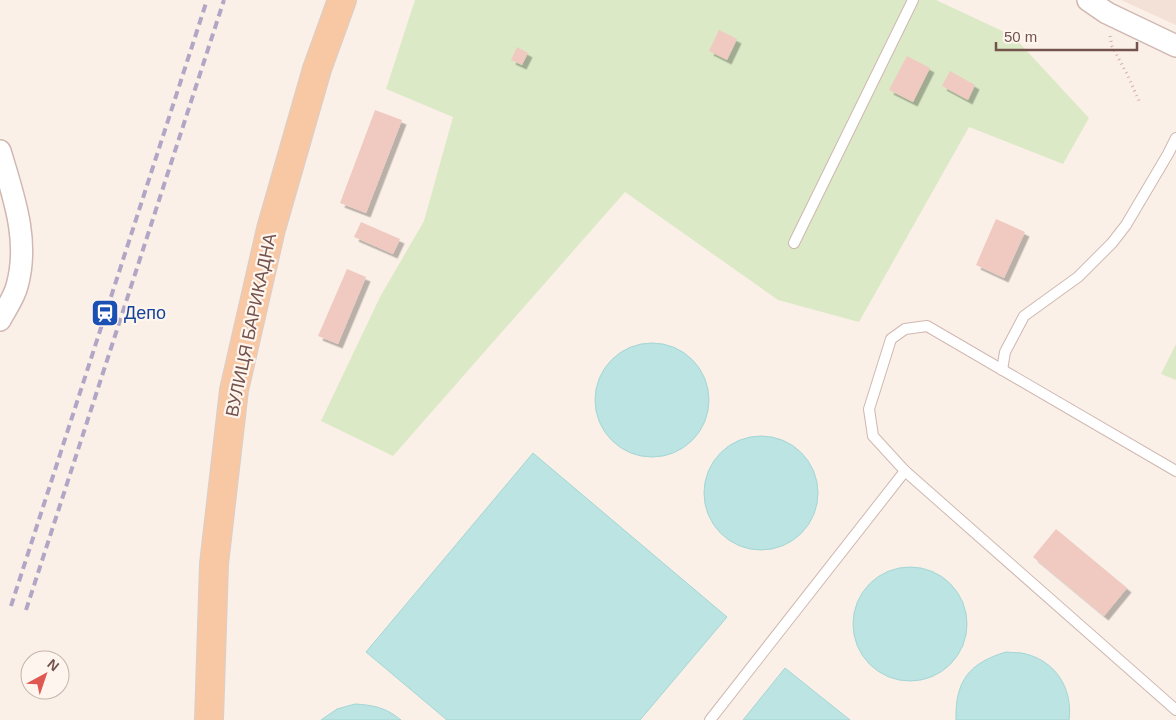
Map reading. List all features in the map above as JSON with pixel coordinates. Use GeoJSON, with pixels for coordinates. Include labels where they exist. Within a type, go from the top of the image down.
{"type":"FeatureCollection","features":[{"type":"Feature","properties":{"kind":"main road","name":"ВУЛИЦЯ БАРИКАДНА"},"geometry":{"type":"LineString","coordinates":[[209,720],[214,564],[234,390],[271,229],[317,69],[342,0]]}},
{"type":"Feature","properties":{"kind":"street"},"geometry":{"type":"LineString","coordinates":[[1088,0],[1107,13],[1176,46]]}},
{"type":"Feature","properties":{"kind":"street"},"geometry":{"type":"LineString","coordinates":[[0,151],[16,204],[22,244],[17,287],[0,320]]}},
{"type":"Feature","properties":{"kind":"lane"},"geometry":{"type":"LineString","coordinates":[[794,243],[913,0]]}},
{"type":"Feature","properties":{"kind":"lane"},"geometry":{"type":"LineString","coordinates":[[1002,370],[1005,352],[1024,316],[1078,277],[1112,243],[1126,225],[1176,138]]}},
{"type":"Feature","properties":{"kind":"lane"},"geometry":{"type":"LineString","coordinates":[[1176,471],[927,326],[905,329],[891,339],[869,409],[873,436],[905,471],[1176,710]]}},
{"type":"Feature","properties":{"kind":"lane"},"geometry":{"type":"LineString","coordinates":[[710,720],[905,471]]}},
{"type":"Feature","properties":{"kind":"path"},"geometry":{"type":"LineString","coordinates":[[1107,13],[1112,46],[1140,104]]}},
{"type":"Feature","properties":{"kind":"shaded area"},"geometry":{"type":"Polygon","coordinates":[[[1121,0],[1176,0],[1176,25],[1121,0]]]}},
{"type":"Feature","properties":{"kind":"green space"},"geometry":{"type":"Polygon","coordinates":[[[415,0],[936,0],[1013,36],[1089,118],[1063,164],[969,127],[859,322],[778,300],[625,192],[393,456],[321,421],[380,297],[424,221],[453,117],[386,89],[415,0]]]}},
{"type":"Feature","properties":{"kind":"green space"},"geometry":{"type":"Polygon","coordinates":[[[1176,344],[1176,380],[1161,374],[1176,344]]]}},
{"type":"Feature","properties":{"kind":"water"},"geometry":{"type":"Polygon","coordinates":[[[652,343],[674,347],[693,359],[705,378],[709,400],[705,422],[693,441],[674,453],[652,457],[630,453],[611,441],[599,422],[595,400],[599,378],[611,359],[630,347],[652,343]]]}},
{"type":"Feature","properties":{"kind":"water"},"geometry":{"type":"Polygon","coordinates":[[[761,436],[783,440],[802,452],[814,471],[818,493],[814,515],[802,534],[783,546],[761,550],[739,546],[720,534],[708,515],[704,493],[708,471],[720,452],[739,440],[761,436]]]}},
{"type":"Feature","properties":{"kind":"water"},"geometry":{"type":"Polygon","coordinates":[[[533,453],[727,617],[640,720],[447,720],[366,652],[533,453]]]}},
{"type":"Feature","properties":{"kind":"water"},"geometry":{"type":"Polygon","coordinates":[[[910,567],[932,571],[951,583],[963,602],[967,624],[963,646],[951,665],[932,677],[910,681],[888,677],[869,665],[857,646],[853,624],[857,602],[869,583],[888,571],[910,567]]]}},
{"type":"Feature","properties":{"kind":"water"},"geometry":{"type":"Polygon","coordinates":[[[1006,652],[1024,653],[1046,663],[1054,670],[1061,679],[1068,698],[1069,720],[956,720],[958,694],[967,676],[982,662],[1006,652]]]}},
{"type":"Feature","properties":{"kind":"water"},"geometry":{"type":"Polygon","coordinates":[[[785,668],[850,720],[743,720],[785,668]]]}},
{"type":"Feature","properties":{"kind":"water"},"geometry":{"type":"Polygon","coordinates":[[[355,704],[380,708],[401,720],[321,720],[337,709],[355,704]]]}},
{"type":"Feature","properties":{"kind":"building"},"geometry":{"type":"Polygon","coordinates":[[[719,30],[737,39],[727,60],[709,51],[719,30]]]}},
{"type":"Feature","properties":{"kind":"building"},"geometry":{"type":"Polygon","coordinates":[[[517,47],[528,53],[522,65],[511,60],[517,47]]]}},
{"type":"Feature","properties":{"kind":"building"},"geometry":{"type":"Polygon","coordinates":[[[907,56],[930,68],[913,102],[889,90],[907,56]]]}},
{"type":"Feature","properties":{"kind":"building"},"geometry":{"type":"Polygon","coordinates":[[[950,71],[975,85],[968,100],[942,86],[950,71]]]}},
{"type":"Feature","properties":{"kind":"building"},"geometry":{"type":"Polygon","coordinates":[[[375,110],[402,120],[366,213],[340,203],[375,110]]]}},
{"type":"Feature","properties":{"kind":"building"},"geometry":{"type":"Polygon","coordinates":[[[996,219],[1025,232],[1004,278],[976,265],[996,219]]]}},
{"type":"Feature","properties":{"kind":"building"},"geometry":{"type":"Polygon","coordinates":[[[361,222],[400,239],[393,254],[354,237],[361,222]]]}},
{"type":"Feature","properties":{"kind":"building"},"geometry":{"type":"Polygon","coordinates":[[[347,269],[366,277],[338,344],[318,336],[347,269]]]}},
{"type":"Feature","properties":{"kind":"building"},"geometry":{"type":"Polygon","coordinates":[[[1056,529],[1127,588],[1104,616],[1033,557],[1056,529]]]}},
{"type":"Feature","properties":{"kind":"railway"},"geometry":{"type":"LineString","coordinates":[[11,606],[207,0]]}},
{"type":"Feature","properties":{"kind":"railway"},"geometry":{"type":"LineString","coordinates":[[26,610],[224,0]]}},
{"type":"Feature","properties":{"kind":"place","name":"Депо"},"geometry":{"type":"Point","coordinates":[105,313]}}]}
